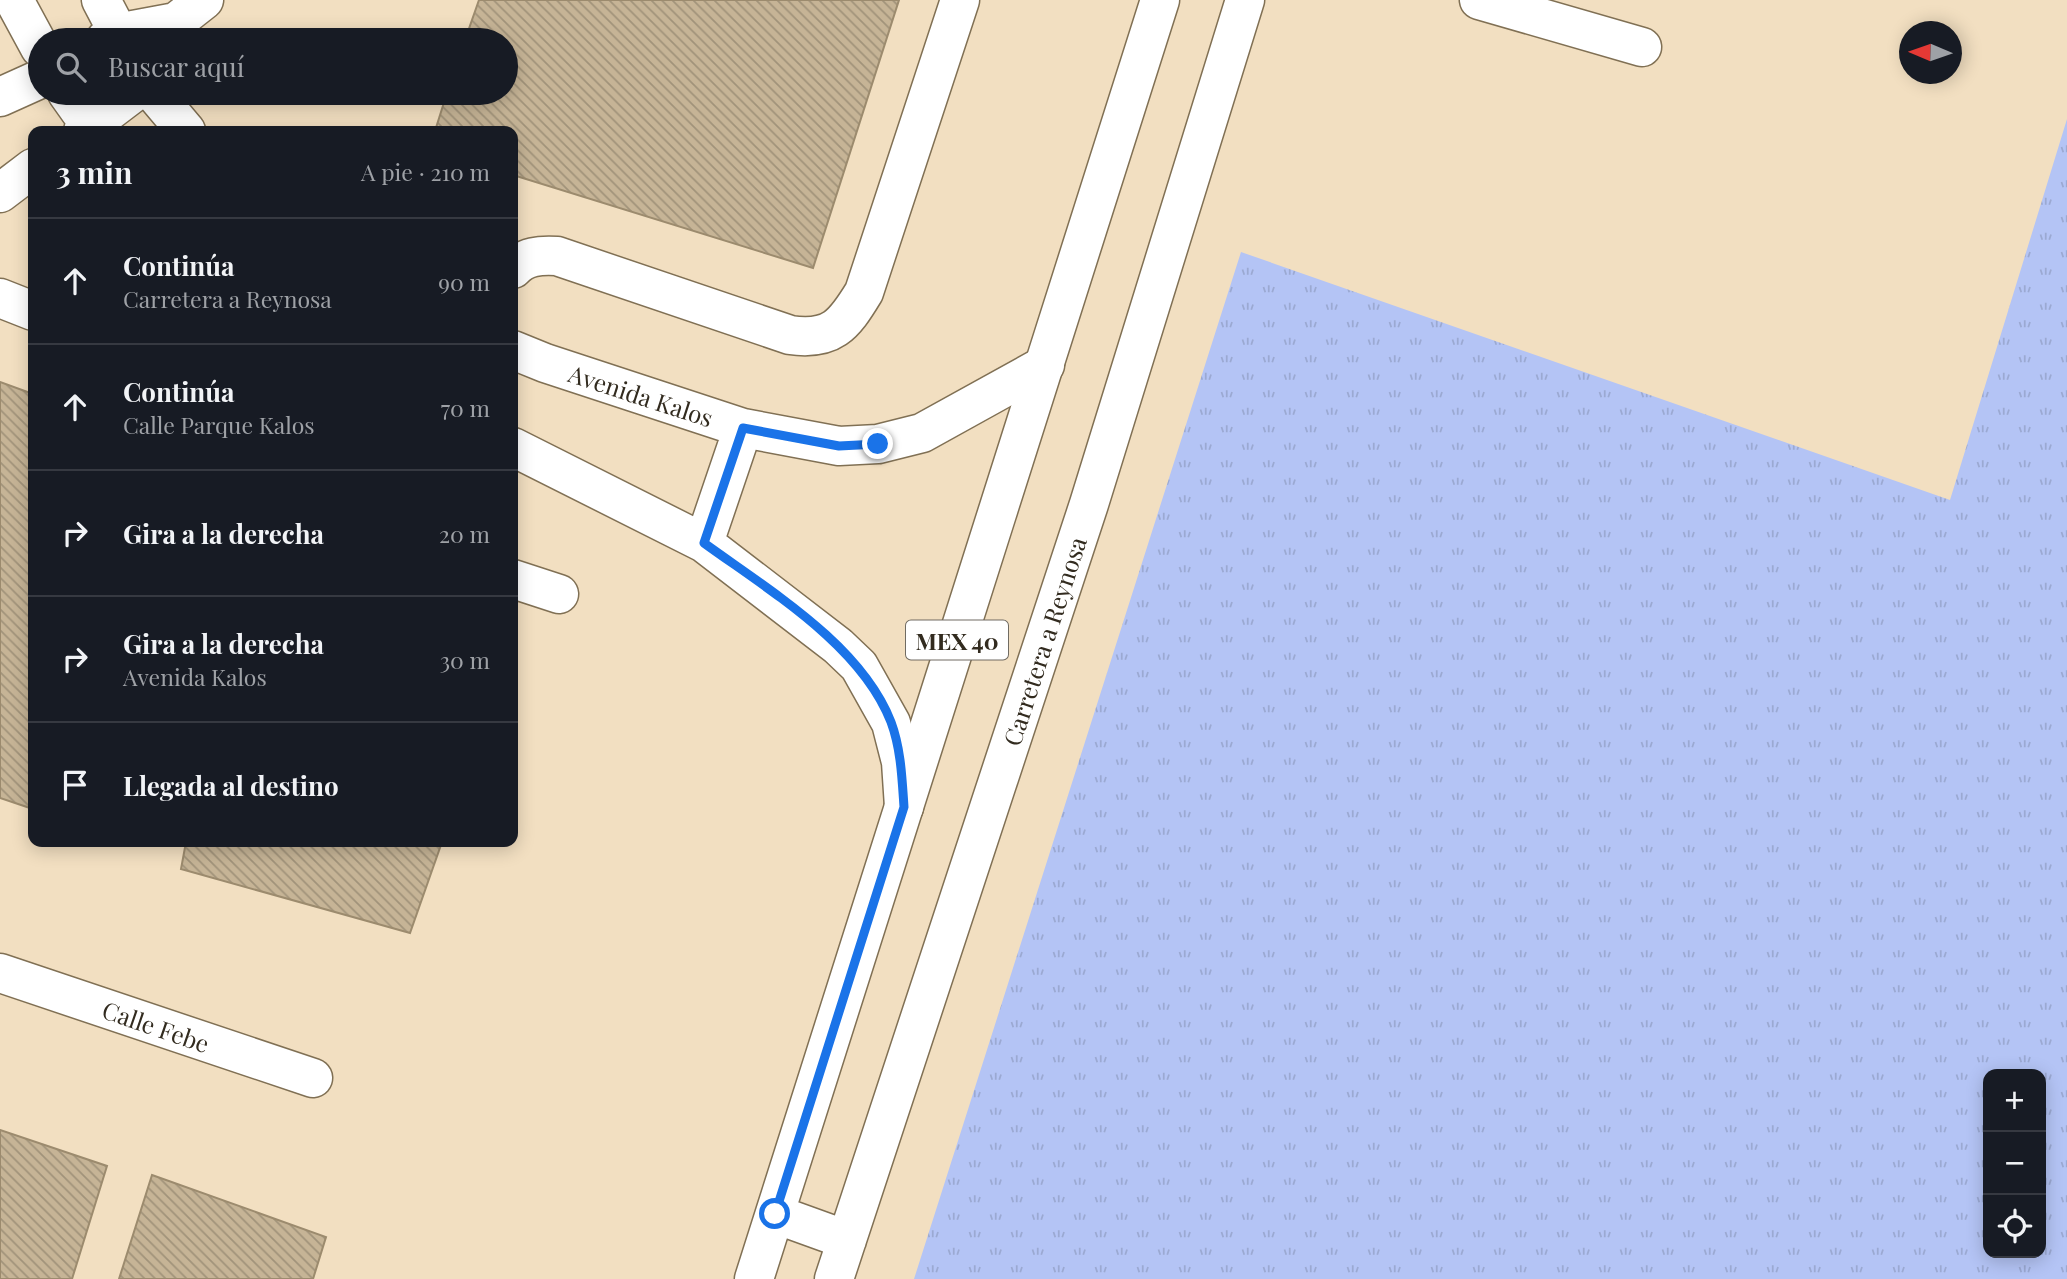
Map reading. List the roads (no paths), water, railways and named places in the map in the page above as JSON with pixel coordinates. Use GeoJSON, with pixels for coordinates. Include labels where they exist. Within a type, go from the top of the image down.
{"type":"FeatureCollection","features":[{"type":"Feature","properties":{"kind":"main road"},"geometry":{"type":"LineString","coordinates":[[14,0],[29,28]]}},
{"type":"Feature","properties":{"kind":"main road"},"geometry":{"type":"LineString","coordinates":[[518,263],[538,255],[557,256],[790,335],[808,338],[827,334],[846,322],[864,292],[960,0]]}},
{"type":"Feature","properties":{"kind":"main road","name":"MEX 40"},"geometry":{"type":"LineString","coordinates":[[754,1279],[1160,0]]}},
{"type":"Feature","properties":{"kind":"main road","name":"Carretera a Reynosa"},"geometry":{"type":"LineString","coordinates":[[834,1279],[1085,517],[1245,0]]}},
{"type":"Feature","properties":{"kind":"main road"},"geometry":{"type":"LineString","coordinates":[[1479,0],[1642,47]]}},
{"type":"Feature","properties":{"kind":"main road"},"geometry":{"type":"LineString","coordinates":[[111,28],[182,21]]}},
{"type":"Feature","properties":{"kind":"main road"},"geometry":{"type":"LineString","coordinates":[[0,97],[28,84]]}},
{"type":"Feature","properties":{"kind":"main road"},"geometry":{"type":"LineString","coordinates":[[74,105],[87,126]]}},
{"type":"Feature","properties":{"kind":"main road"},"geometry":{"type":"LineString","coordinates":[[94,126],[119,105]]}},
{"type":"Feature","properties":{"kind":"main road"},"geometry":{"type":"LineString","coordinates":[[164,105],[182,126]]}},
{"type":"Feature","properties":{"kind":"main road"},"geometry":{"type":"LineString","coordinates":[[0,193],[28,172]]}},
{"type":"Feature","properties":{"kind":"main road"},"geometry":{"type":"LineString","coordinates":[[0,298],[28,309]]}},
{"type":"Feature","properties":{"kind":"main road","name":"Avenida Kalos"},"geometry":{"type":"LineString","coordinates":[[518,351],[545,363],[743,428],[839,446],[878,444],[922,433],[1045,365]]}},
{"type":"Feature","properties":{"kind":"main road"},"geometry":{"type":"LineString","coordinates":[[704,543],[743,428]]}},
{"type":"Feature","properties":{"kind":"main road"},"geometry":{"type":"LineString","coordinates":[[518,450],[704,543],[771,592],[859,666],[891,723],[901,762],[904,807]]}},
{"type":"Feature","properties":{"kind":"main road"},"geometry":{"type":"LineString","coordinates":[[518,581],[559,594]]}},
{"type":"Feature","properties":{"kind":"main road","name":"Calle Febe"},"geometry":{"type":"LineString","coordinates":[[0,973],[313,1078]]}},
{"type":"Feature","properties":{"kind":"main road"},"geometry":{"type":"LineString","coordinates":[[775,1214],[847,1240]]}}]}
